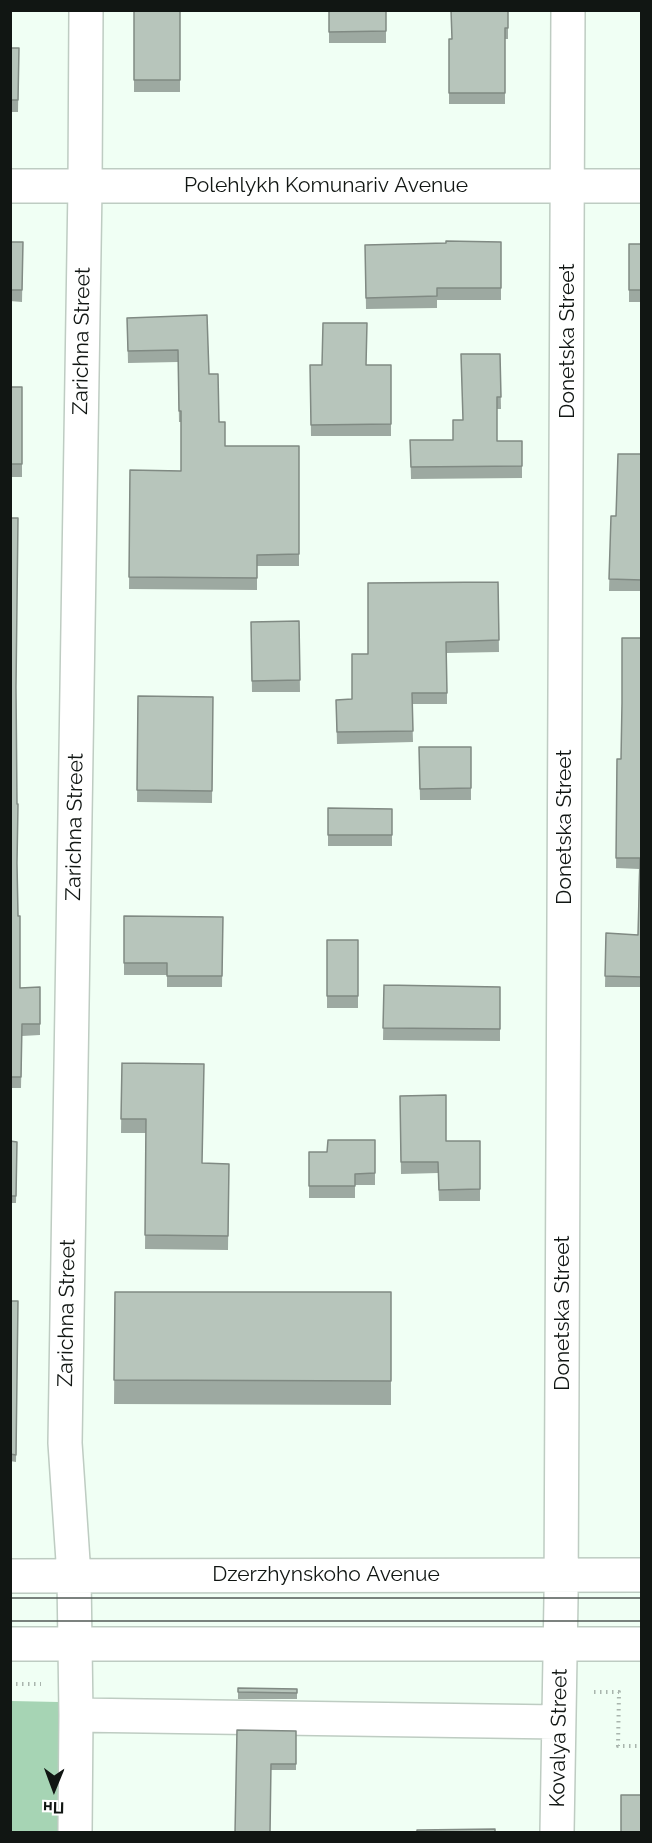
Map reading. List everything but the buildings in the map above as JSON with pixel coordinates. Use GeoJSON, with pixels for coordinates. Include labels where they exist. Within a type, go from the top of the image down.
{"type":"FeatureCollection","features":[{"type":"Feature","properties":{"kind":"street","name":"Zarichna Street"},"geometry":{"type":"LineString","coordinates":[[75,1833],[74,1576],[64,1443],[86,10]]}},
{"type":"Feature","properties":{"kind":"street","name":"Donetska Street"},"geometry":{"type":"LineString","coordinates":[[561,1644],[568,10]]}},
{"type":"Feature","properties":{"kind":"street","name":"Polehlykh Komunariv Avenue"},"geometry":{"type":"LineString","coordinates":[[10,186],[642,186]]}},
{"type":"Feature","properties":{"kind":"street","name":"Dzerzhynskoho Avenue"},"geometry":{"type":"LineString","coordinates":[[10,1576],[642,1575]]}},
{"type":"Feature","properties":{"kind":"street"},"geometry":{"type":"LineString","coordinates":[[10,1644],[642,1644]]}},
{"type":"Feature","properties":{"kind":"street","name":"Kovalya Street"},"geometry":{"type":"LineString","coordinates":[[557,1833],[561,1644]]}},
{"type":"Feature","properties":{"kind":"street"},"geometry":{"type":"LineString","coordinates":[[76,1714],[558,1722]]}},
{"type":"Feature","properties":{"kind":"green space"},"geometry":{"type":"Polygon","coordinates":[[[11,1701],[59,1702],[58,1832],[11,1832],[11,1701]]]}},
{"type":"Feature","properties":{"kind":"tram line"},"geometry":{"type":"LineString","coordinates":[[10,1598],[642,1598]]}},
{"type":"Feature","properties":{"kind":"tram line"},"geometry":{"type":"LineString","coordinates":[[10,1621],[642,1621]]}}]}
